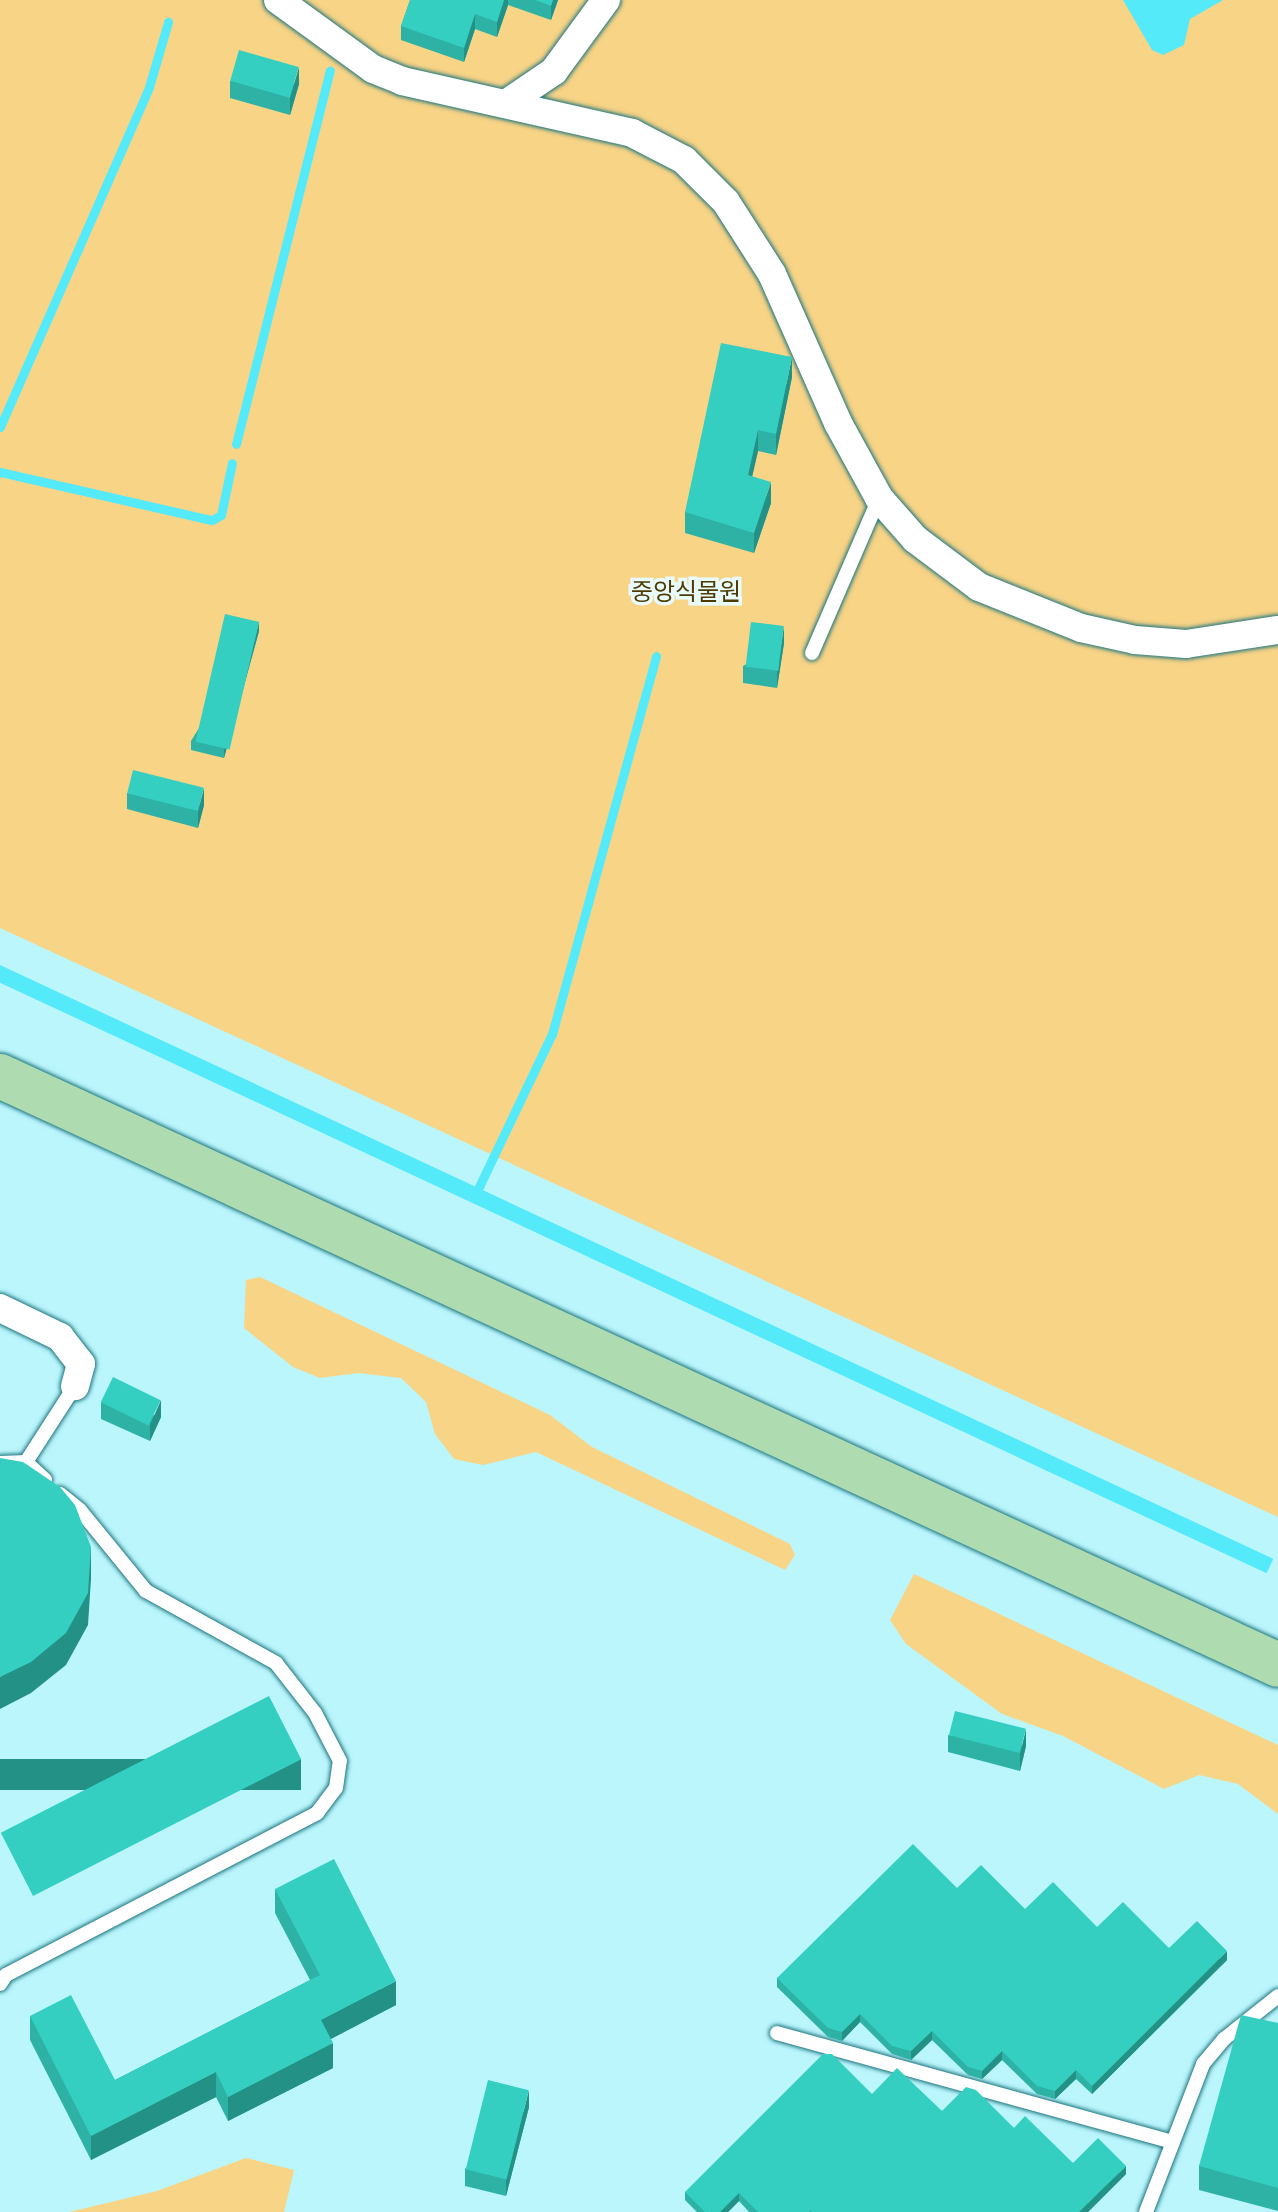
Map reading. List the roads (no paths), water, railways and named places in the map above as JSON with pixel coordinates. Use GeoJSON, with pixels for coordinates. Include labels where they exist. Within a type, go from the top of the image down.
{"type":"FeatureCollection","features":[{"type":"Feature","properties":{"kind":"main road"},"geometry":{"type":"LineString","coordinates":[[0,1076],[1278,1665]]}},
{"type":"Feature","properties":{"kind":"street"},"geometry":{"type":"LineString","coordinates":[[278,0],[373,69],[402,81],[632,133],[684,160],[709,182],[772,274],[838,423],[879,498],[915,539],[979,587],[1081,628],[1186,644],[1278,630]]}},
{"type":"Feature","properties":{"kind":"street"},"geometry":{"type":"LineString","coordinates":[[507,103],[554,71],[606,0]]}},
{"type":"Feature","properties":{"kind":"street"},"geometry":{"type":"LineString","coordinates":[[0,1308],[60,1337],[81,1364],[75,1386]]}},
{"type":"Feature","properties":{"kind":"lane"},"geometry":{"type":"LineString","coordinates":[[812,653],[879,498]]}},
{"type":"Feature","properties":{"kind":"lane"},"geometry":{"type":"LineString","coordinates":[[26,1462],[75,1386]]}},
{"type":"Feature","properties":{"kind":"lane"},"geometry":{"type":"LineString","coordinates":[[0,1463],[26,1462],[80,1510],[146,1591],[276,1663],[315,1713],[340,1761],[336,1788],[317,1813],[6,1975],[0,1984]]}},
{"type":"Feature","properties":{"kind":"lane"},"geometry":{"type":"LineString","coordinates":[[1146,2212],[1203,2064],[1224,2039],[1278,1996]]}},
{"type":"Feature","properties":{"kind":"lane"},"geometry":{"type":"LineString","coordinates":[[777,2033],[1172,2142]]}},
{"type":"Feature","properties":{"kind":"water"},"geometry":{"type":"Polygon","coordinates":[[[1123,0],[1223,0],[1190,19],[1184,45],[1163,55],[1152,50],[1123,0]]]}},
{"type":"Feature","properties":{"kind":"water"},"geometry":{"type":"Polygon","coordinates":[[[0,965],[1273,1559],[1267,1573],[0,983],[0,965]]]}},
{"type":"Feature","properties":{"kind":"waterway"},"geometry":{"type":"LineString","coordinates":[[0,427],[149,87],[168,22]]}},
{"type":"Feature","properties":{"kind":"waterway"},"geometry":{"type":"LineString","coordinates":[[236,444],[330,71]]}},
{"type":"Feature","properties":{"kind":"waterway"},"geometry":{"type":"LineString","coordinates":[[0,472],[212,520],[221,515],[232,463]]}},
{"type":"Feature","properties":{"kind":"waterway"},"geometry":{"type":"LineString","coordinates":[[477,1191],[552,1034],[656,656]]}},
{"type":"Feature","properties":{"kind":"park label","name":"중앙식물원"},"geometry":{"type":"Point","coordinates":[686,592]}}]}
